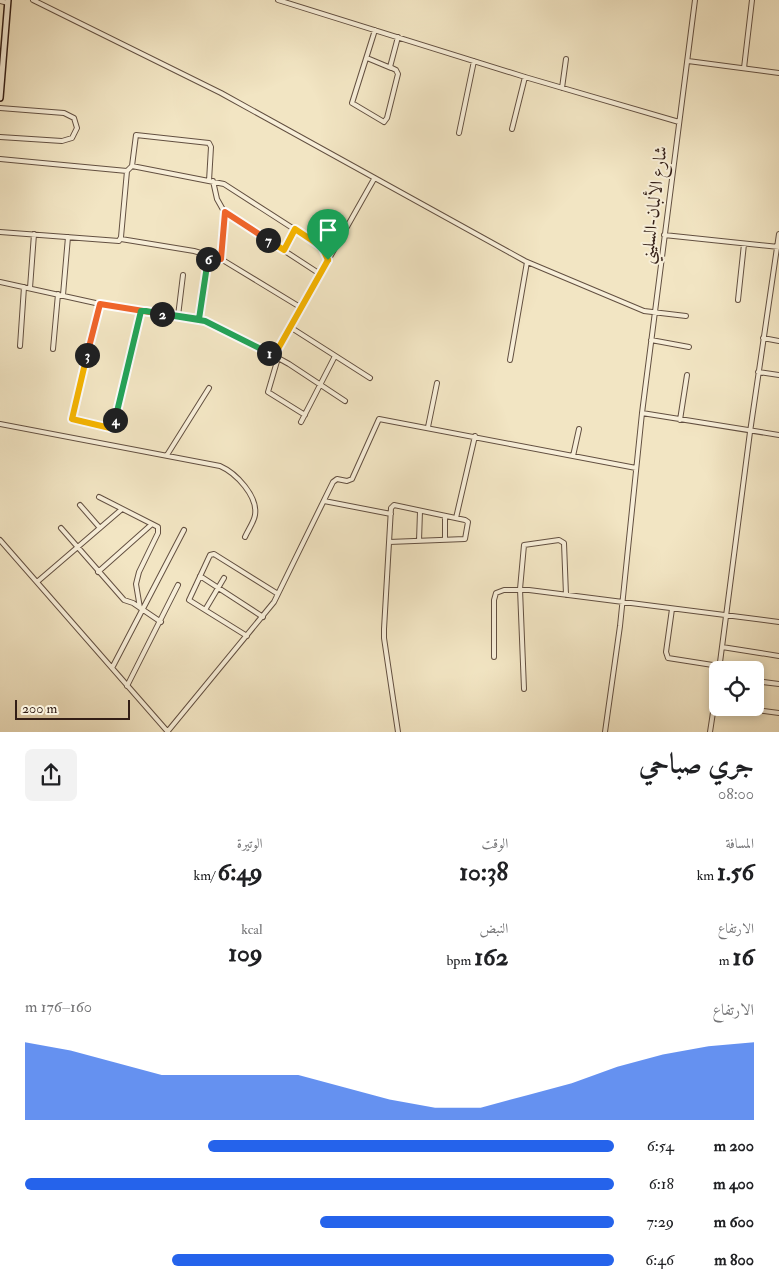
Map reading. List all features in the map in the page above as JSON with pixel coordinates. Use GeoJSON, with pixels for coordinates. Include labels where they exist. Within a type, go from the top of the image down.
{"type":"FeatureCollection","features":[{"type":"Feature","properties":{"kind":"main road"},"geometry":{"type":"LineString","coordinates":[[0,98],[3,35],[8,1]]}},
{"type":"Feature","properties":{"kind":"street"},"geometry":{"type":"LineString","coordinates":[[32,0],[221,93],[527,262],[644,312],[686,316]]}},
{"type":"Feature","properties":{"kind":"street"},"geometry":{"type":"LineString","coordinates":[[278,0],[562,88],[679,122]]}},
{"type":"Feature","properties":{"kind":"street","name":"شارع الألبان-السليني"},"geometry":{"type":"LineString","coordinates":[[604,732],[623,603],[642,413],[696,0]]}},
{"type":"Feature","properties":{"kind":"street"},"geometry":{"type":"LineString","coordinates":[[744,68],[752,0]]}},
{"type":"Feature","properties":{"kind":"street"},"geometry":{"type":"LineString","coordinates":[[0,1],[8,1]]}},
{"type":"Feature","properties":{"kind":"street"},"geometry":{"type":"LineString","coordinates":[[375,30],[352,104],[384,122]]}},
{"type":"Feature","properties":{"kind":"street"},"geometry":{"type":"LineString","coordinates":[[384,122],[387,118],[398,74],[396,70],[390,67],[398,37]]}},
{"type":"Feature","properties":{"kind":"street"},"geometry":{"type":"LineString","coordinates":[[367,58],[397,71],[384,122]]}},
{"type":"Feature","properties":{"kind":"street"},"geometry":{"type":"LineString","coordinates":[[562,88],[566,59]]}},
{"type":"Feature","properties":{"kind":"street"},"geometry":{"type":"LineString","coordinates":[[459,133],[474,61]]}},
{"type":"Feature","properties":{"kind":"street"},"geometry":{"type":"LineString","coordinates":[[688,61],[779,73]]}},
{"type":"Feature","properties":{"kind":"street"},"geometry":{"type":"LineString","coordinates":[[512,129],[526,77]]}},
{"type":"Feature","properties":{"kind":"street"},"geometry":{"type":"LineString","coordinates":[[0,108],[64,113],[74,118],[77,128],[72,138],[62,141],[0,137]]}},
{"type":"Feature","properties":{"kind":"street"},"geometry":{"type":"LineString","coordinates":[[120,240],[127,171],[132,166],[136,135],[208,143],[211,145],[211,181],[217,198],[225,212],[320,274]]}},
{"type":"Feature","properties":{"kind":"street"},"geometry":{"type":"LineString","coordinates":[[0,159],[127,171]]}},
{"type":"Feature","properties":{"kind":"street"},"geometry":{"type":"LineString","coordinates":[[132,166],[228,186],[322,247],[328,260]]}},
{"type":"Feature","properties":{"kind":"street"},"geometry":{"type":"LineString","coordinates":[[306,415],[268,392],[276,357],[300,307],[374,179]]}},
{"type":"Feature","properties":{"kind":"street"},"geometry":{"type":"LineString","coordinates":[[221,259],[225,212]]}},
{"type":"Feature","properties":{"kind":"street"},"geometry":{"type":"LineString","coordinates":[[284,250],[295,229]]}},
{"type":"Feature","properties":{"kind":"street"},"geometry":{"type":"LineString","coordinates":[[0,232],[120,240],[194,251],[221,259],[300,307]]}},
{"type":"Feature","properties":{"kind":"street"},"geometry":{"type":"LineString","coordinates":[[30,288],[34,234]]}},
{"type":"Feature","properties":{"kind":"street"},"geometry":{"type":"LineString","coordinates":[[720,661],[758,372],[779,234]]}},
{"type":"Feature","properties":{"kind":"street"},"geometry":{"type":"LineString","coordinates":[[664,235],[778,247]]}},
{"type":"Feature","properties":{"kind":"street"},"geometry":{"type":"LineString","coordinates":[[53,349],[68,237]]}},
{"type":"Feature","properties":{"kind":"street"},"geometry":{"type":"LineString","coordinates":[[738,300],[744,244]]}},
{"type":"Feature","properties":{"kind":"street"},"geometry":{"type":"LineString","coordinates":[[199,319],[208,256]]}},
{"type":"Feature","properties":{"kind":"street"},"geometry":{"type":"LineString","coordinates":[[510,360],[527,262]]}},
{"type":"Feature","properties":{"kind":"street"},"geometry":{"type":"LineString","coordinates":[[178,316],[183,275]]}},
{"type":"Feature","properties":{"kind":"street"},"geometry":{"type":"LineString","coordinates":[[0,282],[100,304],[199,319],[230,332],[276,357],[344,401]]}},
{"type":"Feature","properties":{"kind":"street"},"geometry":{"type":"LineString","coordinates":[[20,346],[24,287]]}},
{"type":"Feature","properties":{"kind":"street"},"geometry":{"type":"LineString","coordinates":[[100,304],[72,416],[73,420],[110,428],[113,426],[141,311]]}},
{"type":"Feature","properties":{"kind":"street"},"geometry":{"type":"LineString","coordinates":[[290,327],[370,378]]}},
{"type":"Feature","properties":{"kind":"street"},"geometry":{"type":"LineString","coordinates":[[763,338],[779,341]]}},
{"type":"Feature","properties":{"kind":"street"},"geometry":{"type":"LineString","coordinates":[[651,340],[689,348]]}},
{"type":"Feature","properties":{"kind":"street"},"geometry":{"type":"LineString","coordinates":[[301,422],[321,387],[335,356]]}},
{"type":"Feature","properties":{"kind":"street"},"geometry":{"type":"LineString","coordinates":[[758,372],[779,376]]}},
{"type":"Feature","properties":{"kind":"street"},"geometry":{"type":"LineString","coordinates":[[680,420],[687,375]]}},
{"type":"Feature","properties":{"kind":"street"},"geometry":{"type":"LineString","coordinates":[[428,427],[437,383]]}},
{"type":"Feature","properties":{"kind":"street"},"geometry":{"type":"LineString","coordinates":[[167,455],[209,388]]}},
{"type":"Feature","properties":{"kind":"street"},"geometry":{"type":"LineString","coordinates":[[642,413],[779,436]]}},
{"type":"Feature","properties":{"kind":"street"},"geometry":{"type":"LineString","coordinates":[[0,540],[168,732],[263,617],[278,594],[335,480],[352,479],[379,419],[636,468]]}},
{"type":"Feature","properties":{"kind":"street"},"geometry":{"type":"LineString","coordinates":[[0,424],[216,464],[234,474],[250,496],[255,507],[254,518],[245,537]]}},
{"type":"Feature","properties":{"kind":"street"},"geometry":{"type":"LineString","coordinates":[[574,456],[579,429]]}},
{"type":"Feature","properties":{"kind":"street"},"geometry":{"type":"LineString","coordinates":[[456,518],[475,436]]}},
{"type":"Feature","properties":{"kind":"street"},"geometry":{"type":"LineString","coordinates":[[99,497],[152,524],[159,531],[139,572],[136,584],[141,609]]}},
{"type":"Feature","properties":{"kind":"street"},"geometry":{"type":"LineString","coordinates":[[324,501],[390,514]]}},
{"type":"Feature","properties":{"kind":"street"},"geometry":{"type":"LineString","coordinates":[[80,505],[100,528]]}},
{"type":"Feature","properties":{"kind":"street"},"geometry":{"type":"LineString","coordinates":[[389,542],[445,540],[467,537],[468,522],[394,505],[390,514],[384,638],[398,732]]}},
{"type":"Feature","properties":{"kind":"street"},"geometry":{"type":"LineString","coordinates":[[37,582],[122,509]]}},
{"type":"Feature","properties":{"kind":"street"},"geometry":{"type":"LineString","coordinates":[[419,541],[420,511]]}},
{"type":"Feature","properties":{"kind":"street"},"geometry":{"type":"LineString","coordinates":[[445,516],[445,540]]}},
{"type":"Feature","properties":{"kind":"street"},"geometry":{"type":"LineString","coordinates":[[98,572],[152,524]]}},
{"type":"Feature","properties":{"kind":"street"},"geometry":{"type":"LineString","coordinates":[[61,528],[124,600],[131,602],[161,622]]}},
{"type":"Feature","properties":{"kind":"street"},"geometry":{"type":"LineString","coordinates":[[112,668],[141,609],[184,530]]}},
{"type":"Feature","properties":{"kind":"street"},"geometry":{"type":"LineString","coordinates":[[524,689],[520,590],[524,545],[559,540],[564,543],[566,595]]}},
{"type":"Feature","properties":{"kind":"street"},"geometry":{"type":"LineString","coordinates":[[247,636],[188,598],[210,555],[214,554],[278,594]]}},
{"type":"Feature","properties":{"kind":"street"},"geometry":{"type":"LineString","coordinates":[[200,576],[263,617]]}},
{"type":"Feature","properties":{"kind":"street"},"geometry":{"type":"LineString","coordinates":[[206,610],[224,578]]}},
{"type":"Feature","properties":{"kind":"street"},"geometry":{"type":"LineString","coordinates":[[127,686],[161,622],[178,585]]}},
{"type":"Feature","properties":{"kind":"street"},"geometry":{"type":"LineString","coordinates":[[494,657],[495,596],[499,591],[520,590],[566,595],[779,622]]}},
{"type":"Feature","properties":{"kind":"street"},"geometry":{"type":"LineString","coordinates":[[672,609],[666,652],[668,658],[709,666]]}},
{"type":"Feature","properties":{"kind":"street"},"geometry":{"type":"LineString","coordinates":[[722,648],[779,656]]}},
{"type":"Feature","properties":{"kind":"street"},"geometry":{"type":"LineString","coordinates":[[764,682],[779,684]]}},
{"type":"Feature","properties":{"kind":"street"},"geometry":{"type":"LineString","coordinates":[[764,711],[779,713]]}},
{"type":"Feature","properties":{"kind":"street"},"geometry":{"type":"LineString","coordinates":[[710,732],[712,716]]}},
{"type":"Feature","properties":{"kind":"route"},"geometry":{"type":"LineString","coordinates":[[328,260],[274,356],[247,340],[204,320],[141,311],[100,304],[72,419],[110,428],[113,426],[141,311],[199,319],[208,256],[221,259],[225,212],[284,250],[295,229],[322,247],[328,260]]}}]}
